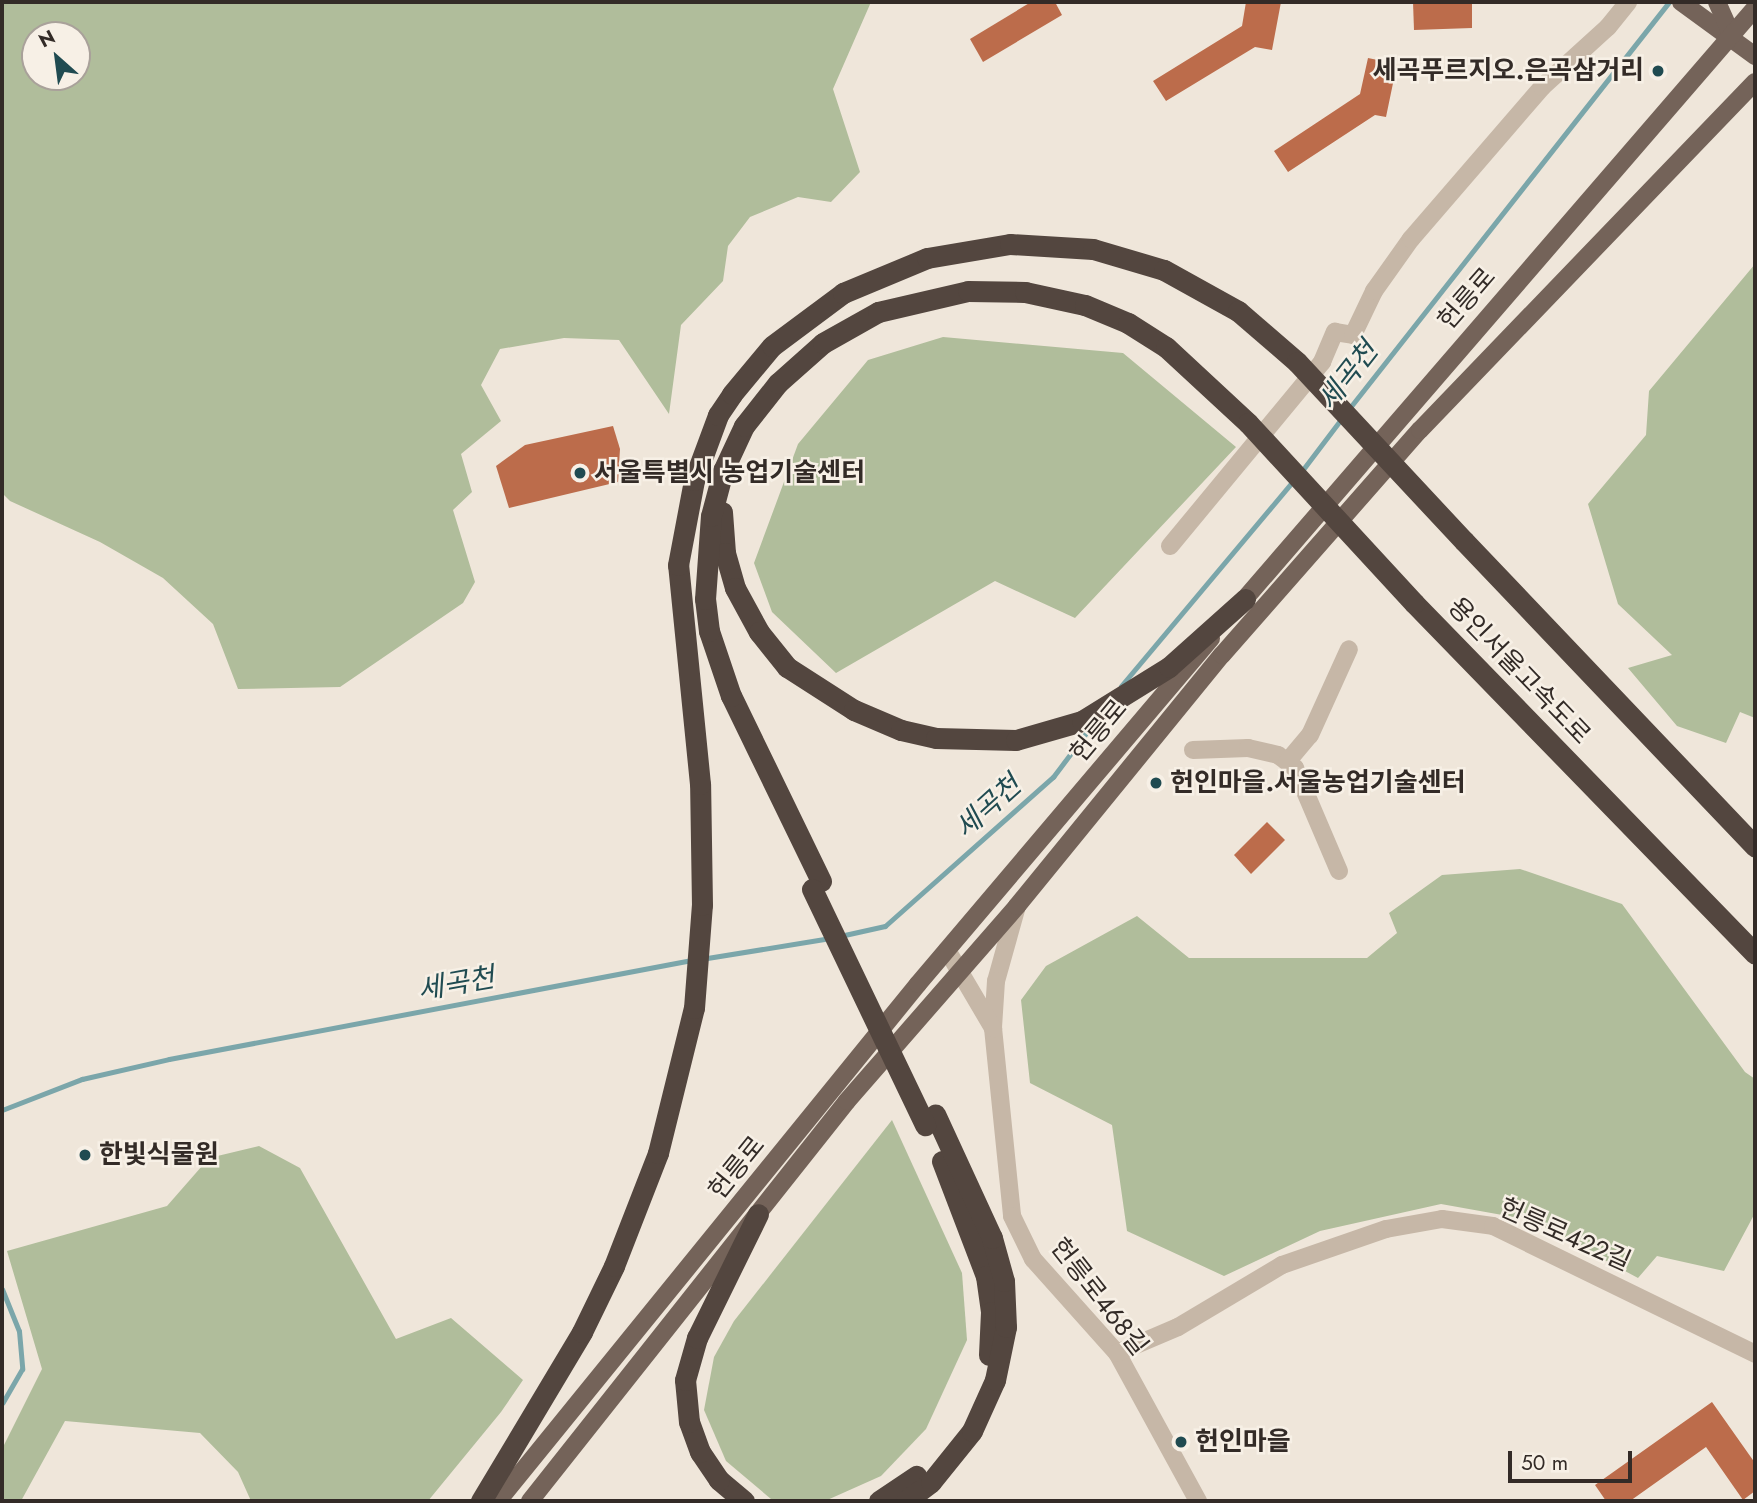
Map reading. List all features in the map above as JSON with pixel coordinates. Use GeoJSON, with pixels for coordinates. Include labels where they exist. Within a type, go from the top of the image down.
{"type":"FeatureCollection","features":[{"type":"Feature","properties":{"kind":"highway","name":"용인서울고속도로"},"geometry":{"type":"LineString","coordinates":[[694,480],[718,415],[752,368],[795,326],[869,280],[957,251],[1010,244],[1056,245],[1138,260],[1217,298],[1297,362],[1755,846]]}},
{"type":"Feature","properties":{"kind":"highway","name":"용인서울고속도로"},"geometry":{"type":"LineString","coordinates":[[723,471],[759,405],[822,343],[878,313],[968,291],[1051,296],[1128,323],[1166,347],[1248,423],[1414,603],[1755,954]]}},
{"type":"Feature","properties":{"kind":"highway"},"geometry":{"type":"LineString","coordinates":[[723,471],[723,541],[730,576],[752,622],[787,667],[820,691],[901,730],[955,741],[1016,740],[1066,728],[1115,704],[1169,667],[1245,599]]}},
{"type":"Feature","properties":{"kind":"highway"},"geometry":{"type":"LineString","coordinates":[[723,471],[706,557],[709,631],[731,696],[817,885]]}},
{"type":"Feature","properties":{"kind":"highway"},"geometry":{"type":"LineString","coordinates":[[694,480],[688,562],[705,659],[930,1119],[992,1238],[1004,1282],[1006,1327],[995,1380],[972,1431],[931,1482],[906,1501]]}},
{"type":"Feature","properties":{"kind":"highway"},"geometry":{"type":"LineString","coordinates":[[481,1501],[582,1332],[614,1266],[658,1153],[694,1008],[702,905],[699,784],[678,565],[694,480]]}},
{"type":"Feature","properties":{"kind":"highway"},"geometry":{"type":"LineString","coordinates":[[879,1501],[908,1483],[950,1439],[971,1407],[989,1359],[991,1312],[981,1255],[930,1119]]}},
{"type":"Feature","properties":{"kind":"highway"},"geometry":{"type":"LineString","coordinates":[[744,1501],[719,1480],[700,1452],[689,1422],[685,1380],[697,1338],[758,1214]]}},
{"type":"Feature","properties":{"kind":"main road"},"geometry":{"type":"LineString","coordinates":[[1681,2],[1696,15],[1731,34],[1755,56]]}},
{"type":"Feature","properties":{"kind":"main road"},"geometry":{"type":"LineString","coordinates":[[1717,2],[1731,34]]}},
{"type":"Feature","properties":{"kind":"main road","name":"헌릉로"},"geometry":{"type":"LineString","coordinates":[[498,1501],[947,950],[1245,599],[1755,8]]}},
{"type":"Feature","properties":{"kind":"main road","name":"헌릉로"},"geometry":{"type":"LineString","coordinates":[[530,1501],[758,1214],[1017,906],[1222,654],[1420,430],[1755,82]]}},
{"type":"Feature","properties":{"kind":"street"},"geometry":{"type":"LineString","coordinates":[[1170,546],[1322,362],[1335,332],[1353,335],[1374,291],[1411,239],[1542,87],[1608,27],[1628,2]]}},
{"type":"Feature","properties":{"kind":"street"},"geometry":{"type":"LineString","coordinates":[[1287,762],[1310,735],[1349,649]]}},
{"type":"Feature","properties":{"kind":"street"},"geometry":{"type":"LineString","coordinates":[[1193,750],[1248,748],[1287,762],[1313,801],[1339,870]]}},
{"type":"Feature","properties":{"kind":"street","name":"헌릉로468길"},"geometry":{"type":"LineString","coordinates":[[1017,906],[996,981],[993,1028],[1012,1216],[1032,1259],[1117,1353],[1198,1501]]}},
{"type":"Feature","properties":{"kind":"street","name":"헌릉로468길"},"geometry":{"type":"LineString","coordinates":[[947,950],[958,973],[993,1028]]}},
{"type":"Feature","properties":{"kind":"street","name":"헌릉로422길"},"geometry":{"type":"LineString","coordinates":[[1117,1353],[1178,1327],[1282,1265],[1386,1229],[1442,1219],[1493,1226],[1755,1354]]}},
{"type":"Feature","properties":{"kind":"green space"},"geometry":{"type":"Polygon","coordinates":[[[2,2],[871,2],[833,89],[860,172],[831,202],[798,197],[750,217],[728,246],[723,281],[681,325],[669,414],[619,340],[564,338],[500,349],[481,385],[501,421],[461,454],[472,492],[453,510],[475,582],[463,603],[340,687],[238,689],[213,624],[163,578],[100,542],[10,501],[2,493],[2,2]]]}},
{"type":"Feature","properties":{"kind":"green space"},"geometry":{"type":"Polygon","coordinates":[[[1755,264],[1755,718],[1740,712],[1726,743],[1677,726],[1628,668],[1672,655],[1618,604],[1588,504],[1646,435],[1649,391],[1755,264]]]}},
{"type":"Feature","properties":{"kind":"green space"},"geometry":{"type":"Polygon","coordinates":[[[943,337],[1123,353],[1236,447],[1075,618],[995,581],[836,673],[772,612],[754,563],[798,444],[868,360],[943,337]]]}},
{"type":"Feature","properties":{"kind":"green space"},"geometry":{"type":"Polygon","coordinates":[[[1520,869],[1622,904],[1745,1072],[1755,1079],[1755,1213],[1724,1271],[1657,1256],[1638,1278],[1530,1220],[1441,1204],[1320,1231],[1224,1276],[1127,1231],[1112,1125],[1030,1083],[1021,1000],[1046,966],[1137,916],[1189,958],[1367,958],[1397,933],[1389,913],[1442,875],[1520,869]]]}},
{"type":"Feature","properties":{"kind":"green space"},"geometry":{"type":"Polygon","coordinates":[[[892,1120],[962,1273],[967,1340],[926,1429],[881,1476],[825,1501],[771,1499],[726,1461],[704,1410],[714,1357],[734,1321],[892,1120]]]}},
{"type":"Feature","properties":{"kind":"green space"},"geometry":{"type":"Polygon","coordinates":[[[259,1146],[300,1168],[396,1339],[451,1318],[523,1380],[501,1412],[428,1501],[251,1501],[238,1472],[200,1433],[65,1421],[21,1501],[2,1501],[2,1449],[42,1369],[7,1251],[167,1206],[209,1158],[259,1146]]]}},
{"type":"Feature","properties":{"kind":"building"},"geometry":{"type":"Polygon","coordinates":[[[1031,2],[1055,2],[1062,15],[983,62],[970,39],[1031,2]]]}},
{"type":"Feature","properties":{"kind":"building"},"geometry":{"type":"Polygon","coordinates":[[[1246,2],[1281,2],[1272,50],[1255,47],[1166,101],[1153,81],[1242,26],[1246,2]]]}},
{"type":"Feature","properties":{"kind":"building"},"geometry":{"type":"Polygon","coordinates":[[[1413,2],[1472,2],[1472,28],[1414,30],[1413,2]]]}},
{"type":"Feature","properties":{"kind":"building"},"geometry":{"type":"Polygon","coordinates":[[[1368,58],[1397,64],[1386,117],[1375,115],[1288,172],[1274,151],[1360,94],[1368,58]]]}},
{"type":"Feature","properties":{"kind":"building"},"geometry":{"type":"Polygon","coordinates":[[[613,426],[620,449],[618,482],[509,508],[496,466],[525,445],[613,426]]]}},
{"type":"Feature","properties":{"kind":"building"},"geometry":{"type":"Polygon","coordinates":[[[1267,822],[1285,840],[1251,874],[1234,855],[1267,822]]]}},
{"type":"Feature","properties":{"kind":"building"},"geometry":{"type":"Polygon","coordinates":[[[1712,1402],[1755,1463],[1755,1491],[1743,1500],[1706,1447],[1630,1501],[1606,1501],[1595,1485],[1712,1402]]]}},
{"type":"Feature","properties":{"kind":"waterway","name":"세곡천"},"geometry":{"type":"LineString","coordinates":[[1348,410],[1669,2]]}},
{"type":"Feature","properties":{"kind":"waterway","name":"세곡천"},"geometry":{"type":"LineString","coordinates":[[1301,472],[1342,418]]}},
{"type":"Feature","properties":{"kind":"waterway","name":"세곡천"},"geometry":{"type":"LineString","coordinates":[[1121,686],[1295,479]]}},
{"type":"Feature","properties":{"kind":"waterway","name":"세곡천"},"geometry":{"type":"LineString","coordinates":[[840,936],[885,926],[1053,777],[1092,725]]}},
{"type":"Feature","properties":{"kind":"waterway","name":"세곡천"},"geometry":{"type":"LineString","coordinates":[[701,959],[830,938]]}},
{"type":"Feature","properties":{"kind":"waterway","name":"세곡천"},"geometry":{"type":"LineString","coordinates":[[2,1110],[82,1079],[169,1059],[692,960]]}},
{"type":"Feature","properties":{"kind":"waterway","name":"세곡천"},"geometry":{"type":"LineString","coordinates":[[2,1289],[19,1331],[22,1369],[2,1403]]}},
{"type":"Feature","properties":{"kind":"place","name":"세곡푸르지오.은곡삼거리"},"geometry":{"type":"Point","coordinates":[1658,71]}},
{"type":"Feature","properties":{"kind":"place","name":"서울특별시 농업기술센터"},"geometry":{"type":"Point","coordinates":[580,473]}},
{"type":"Feature","properties":{"kind":"place","name":"헌인마을.서울농업기술센터"},"geometry":{"type":"Point","coordinates":[1156,783]}},
{"type":"Feature","properties":{"kind":"place","name":"한빛식물원"},"geometry":{"type":"Point","coordinates":[85,1155]}},
{"type":"Feature","properties":{"kind":"place","name":"헌인마을"},"geometry":{"type":"Point","coordinates":[1181,1442]}}]}
